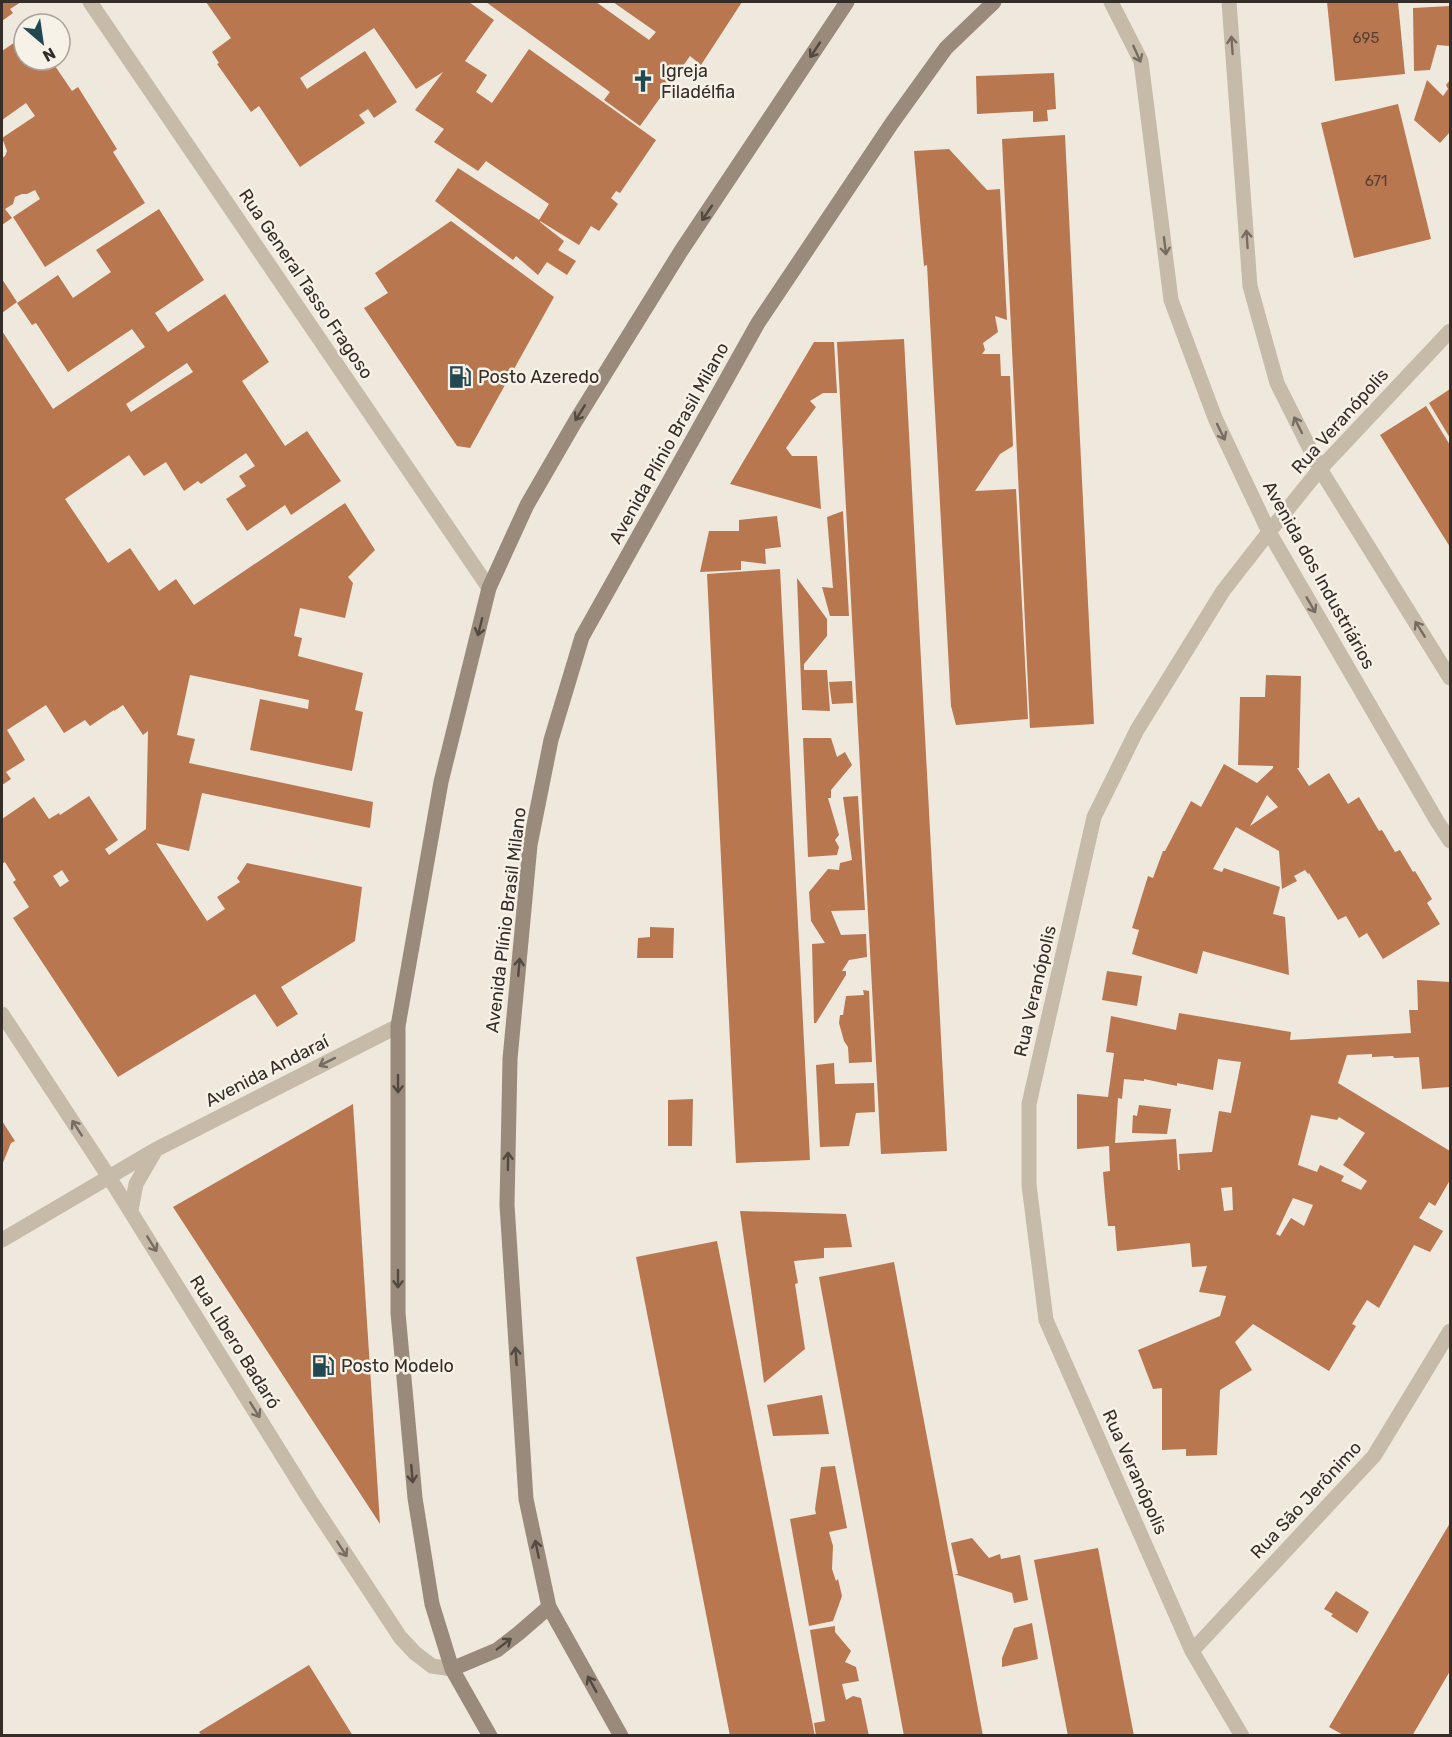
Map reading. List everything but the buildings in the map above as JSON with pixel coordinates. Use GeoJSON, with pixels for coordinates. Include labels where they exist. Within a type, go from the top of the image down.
{"type":"FeatureCollection","features":[{"type":"Feature","properties":{"kind":"main road"},"geometry":{"type":"LineString","coordinates":[[490,1736],[452,1669],[432,1604],[415,1498],[398,1313],[398,1026],[441,782],[489,588],[527,505],[575,422],[681,251],[847,2]]}},
{"type":"Feature","properties":{"kind":"main road","name":"Avenida Plínio Brasil Milano"},"geometry":{"type":"LineString","coordinates":[[621,1736],[549,1606],[526,1499],[507,1205],[510,1059],[529,857],[551,740],[582,637],[758,323],[945,48],[994,2]]}},
{"type":"Feature","properties":{"kind":"main road"},"geometry":{"type":"LineString","coordinates":[[452,1669],[496,1650],[549,1606]]}},
{"type":"Feature","properties":{"kind":"street","name":"Rua General Tasso Fragoso"},"geometry":{"type":"LineString","coordinates":[[90,2],[489,588]]}},
{"type":"Feature","properties":{"kind":"street","name":"Avenida dos Industriários"},"geometry":{"type":"LineString","coordinates":[[1111,2],[1141,61],[1172,300],[1215,418],[1269,532],[1450,841]]}},
{"type":"Feature","properties":{"kind":"street"},"geometry":{"type":"LineString","coordinates":[[1229,2],[1250,286],[1277,383],[1320,470],[1450,678]]}},
{"type":"Feature","properties":{"kind":"street","name":"Rua Veranópolis"},"geometry":{"type":"LineString","coordinates":[[1242,1736],[1192,1651],[1046,1320],[1029,1185],[1029,1104],[1094,817],[1137,730],[1223,591],[1269,532],[1320,470],[1450,331]]}},
{"type":"Feature","properties":{"kind":"street","name":"Rua Líbero Badaró"},"geometry":{"type":"LineString","coordinates":[[2,1014],[110,1177],[304,1490],[400,1637],[432,1666],[452,1669]]}},
{"type":"Feature","properties":{"kind":"street","name":"Avenida Andaraí"},"geometry":{"type":"LineString","coordinates":[[2,1240],[155,1150],[398,1026]]}},
{"type":"Feature","properties":{"kind":"street"},"geometry":{"type":"LineString","coordinates":[[131,1210],[136,1184],[155,1150]]}},
{"type":"Feature","properties":{"kind":"street","name":"Rua São Jerônimo"},"geometry":{"type":"LineString","coordinates":[[1192,1651],[1374,1456],[1450,1331]]}},
{"type":"Feature","properties":{"kind":"place","name":"Igreja Filadélfia"},"geometry":{"type":"Point","coordinates":[643,81]}},
{"type":"Feature","properties":{"kind":"place","name":"Posto Azeredo"},"geometry":{"type":"Point","coordinates":[460,377]}},
{"type":"Feature","properties":{"kind":"place","name":"Posto Modelo"},"geometry":{"type":"Point","coordinates":[323,1366]}}]}
